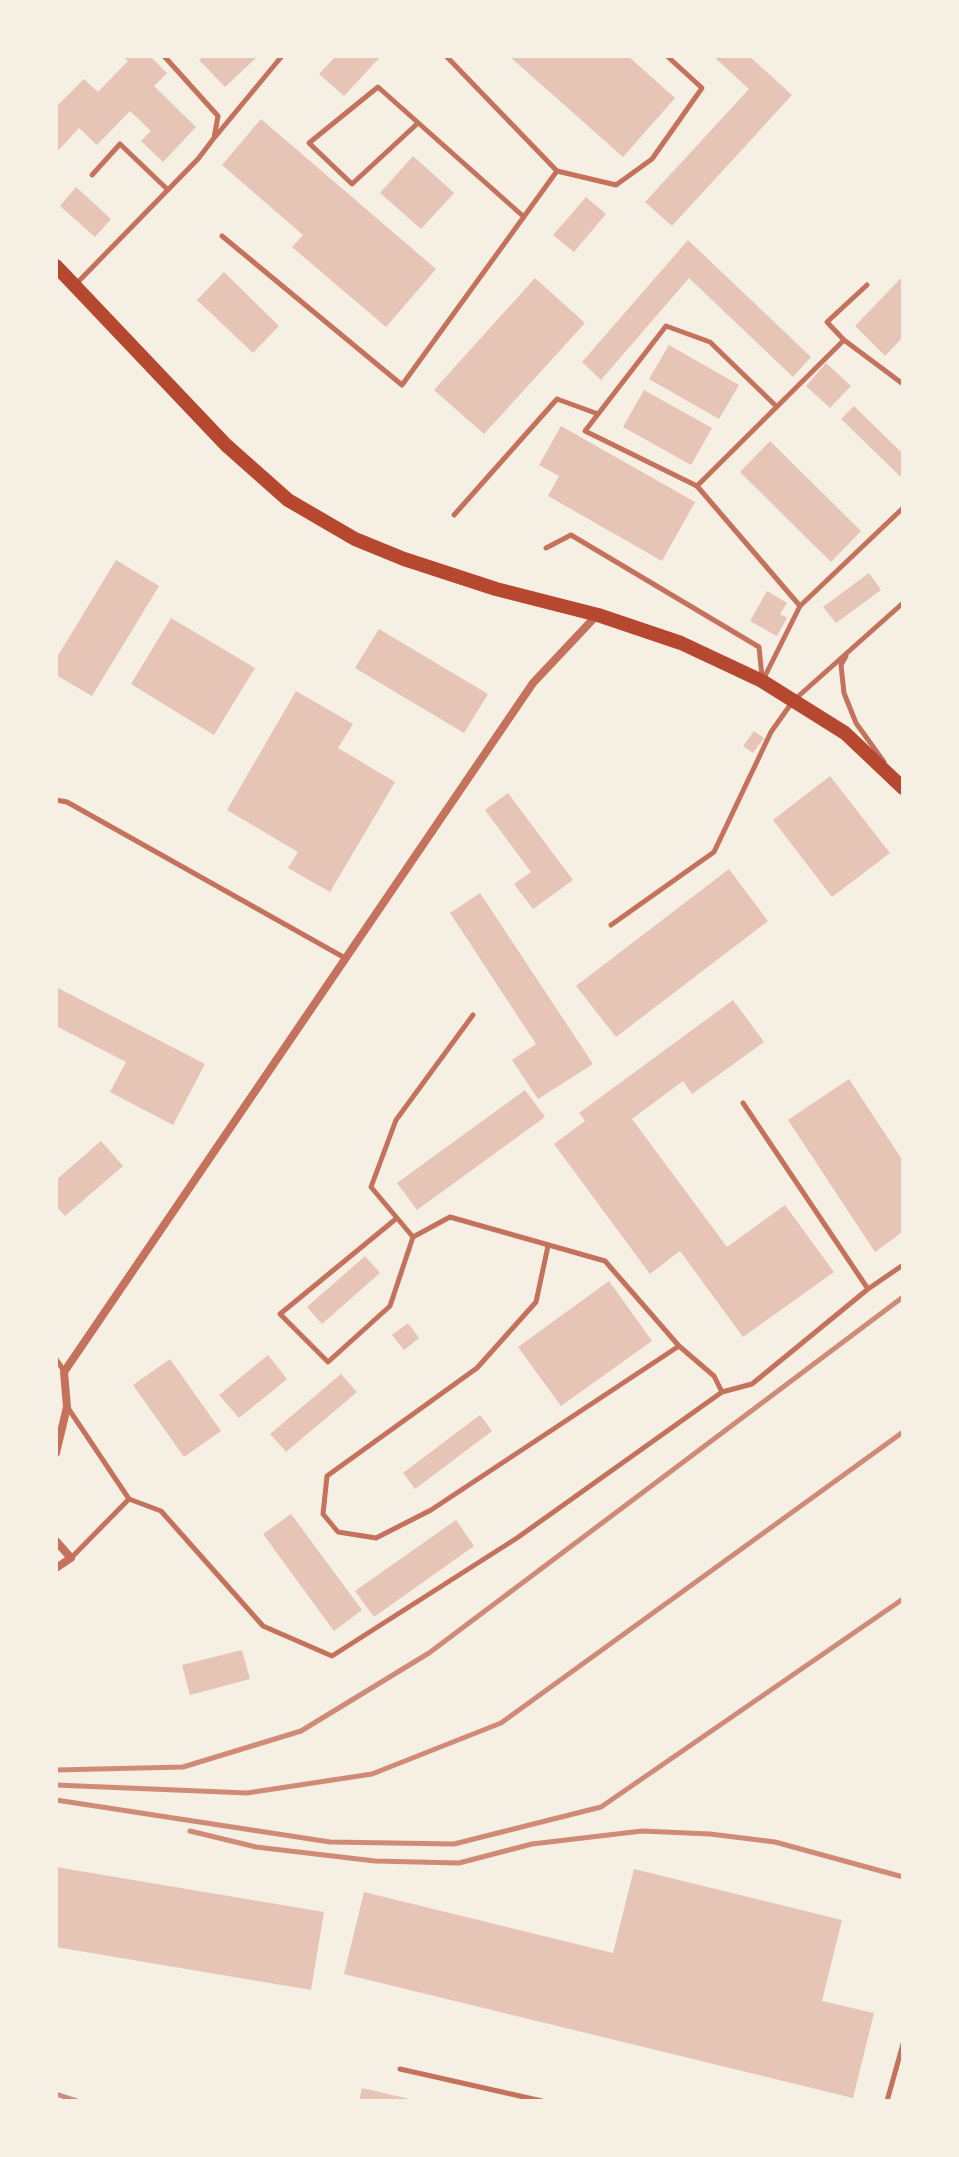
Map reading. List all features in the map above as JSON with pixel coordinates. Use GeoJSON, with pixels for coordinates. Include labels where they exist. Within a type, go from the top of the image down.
{"type":"FeatureCollection","features":[{"type":"Feature","properties":{"kind":"main road"},"geometry":{"type":"LineString","coordinates":[[56,266],[226,445],[288,500],[355,539],[404,559],[496,589],[598,615],[681,643],[762,681],[845,733],[902,786]]}},
{"type":"Feature","properties":{"kind":"street"},"geometry":{"type":"LineString","coordinates":[[56,1453],[67,1407],[64,1372],[533,683],[598,615]]}},
{"type":"Feature","properties":{"kind":"street"},"geometry":{"type":"LineString","coordinates":[[56,1541],[71,1558],[56,1568]]}},
{"type":"Feature","properties":{"kind":"lane"},"geometry":{"type":"LineString","coordinates":[[164,56],[218,116],[214,138]]}},
{"type":"Feature","properties":{"kind":"lane"},"geometry":{"type":"LineString","coordinates":[[75,285],[198,159],[282,56]]}},
{"type":"Feature","properties":{"kind":"lane"},"geometry":{"type":"LineString","coordinates":[[446,56],[557,171],[616,185],[652,159],[702,88],[667,56]]}},
{"type":"Feature","properties":{"kind":"lane"},"geometry":{"type":"LineString","coordinates":[[418,123],[352,184],[309,143],[378,87],[524,217]]}},
{"type":"Feature","properties":{"kind":"lane"},"geometry":{"type":"LineString","coordinates":[[92,175],[120,144],[168,190]]}},
{"type":"Feature","properties":{"kind":"lane"},"geometry":{"type":"LineString","coordinates":[[222,236],[402,385],[557,171]]}},
{"type":"Feature","properties":{"kind":"lane"},"geometry":{"type":"LineString","coordinates":[[867,285],[827,322],[844,340],[903,384]]}},
{"type":"Feature","properties":{"kind":"lane"},"geometry":{"type":"LineString","coordinates":[[775,405],[710,342],[666,326],[585,431],[697,486],[800,606]]}},
{"type":"Feature","properties":{"kind":"lane"},"geometry":{"type":"LineString","coordinates":[[697,486],[775,405],[844,340]]}},
{"type":"Feature","properties":{"kind":"lane"},"geometry":{"type":"LineString","coordinates":[[454,515],[557,399],[598,414]]}},
{"type":"Feature","properties":{"kind":"lane"},"geometry":{"type":"LineString","coordinates":[[762,681],[800,606],[903,508]]}},
{"type":"Feature","properties":{"kind":"lane"},"geometry":{"type":"LineString","coordinates":[[546,548],[571,535],[759,647],[762,681]]}},
{"type":"Feature","properties":{"kind":"lane"},"geometry":{"type":"LineString","coordinates":[[611,925],[714,852],[771,732],[793,701],[903,604]]}},
{"type":"Feature","properties":{"kind":"lane"},"geometry":{"type":"LineString","coordinates":[[848,652],[841,665],[844,693],[856,723],[902,786]]}},
{"type":"Feature","properties":{"kind":"lane"},"geometry":{"type":"LineString","coordinates":[[56,800],[67,802],[346,958]]}},
{"type":"Feature","properties":{"kind":"lane"},"geometry":{"type":"LineString","coordinates":[[413,1237],[371,1187],[396,1120],[473,1015]]}},
{"type":"Feature","properties":{"kind":"lane"},"geometry":{"type":"LineString","coordinates":[[743,1103],[868,1289]]}},
{"type":"Feature","properties":{"kind":"lane"},"geometry":{"type":"LineString","coordinates":[[397,1218],[280,1314],[328,1362],[390,1306],[413,1237],[450,1217],[605,1261],[679,1346],[714,1376],[722,1392]]}},
{"type":"Feature","properties":{"kind":"lane"},"geometry":{"type":"LineString","coordinates":[[548,1246],[536,1302],[477,1368],[327,1476],[323,1514],[338,1532],[376,1538],[431,1510],[679,1346]]}},
{"type":"Feature","properties":{"kind":"lane"},"geometry":{"type":"LineString","coordinates":[[67,1407],[129,1499],[161,1511],[263,1626],[332,1656],[517,1538],[722,1392],[752,1384],[868,1289],[903,1265]]}},
{"type":"Feature","properties":{"kind":"lane"},"geometry":{"type":"LineString","coordinates":[[56,1359],[64,1372]]}},
{"type":"Feature","properties":{"kind":"lane"},"geometry":{"type":"LineString","coordinates":[[71,1558],[129,1499]]}},
{"type":"Feature","properties":{"kind":"lane"},"geometry":{"type":"LineString","coordinates":[[887,2101],[903,2044]]}},
{"type":"Feature","properties":{"kind":"lane"},"geometry":{"type":"LineString","coordinates":[[400,2069],[542,2101]]}},
{"type":"Feature","properties":{"kind":"building"},"geometry":{"type":"Polygon","coordinates":[[[122,56],[150,56],[167,73],[154,86],[196,127],[163,162],[141,141],[151,131],[130,111],[97,145],[79,128],[56,153],[56,107],[84,79],[98,92],[128,61],[122,56]]]}},
{"type":"Feature","properties":{"kind":"building"},"geometry":{"type":"Polygon","coordinates":[[[203,56],[258,56],[225,87],[199,60],[203,56]]]}},
{"type":"Feature","properties":{"kind":"building"},"geometry":{"type":"Polygon","coordinates":[[[336,56],[381,56],[344,96],[319,74],[336,56]]]}},
{"type":"Feature","properties":{"kind":"building"},"geometry":{"type":"Polygon","coordinates":[[[509,56],[628,56],[675,98],[623,157],[509,56]]]}},
{"type":"Feature","properties":{"kind":"building"},"geometry":{"type":"Polygon","coordinates":[[[713,56],[749,56],[792,95],[672,226],[645,202],[749,89],[713,56]]]}},
{"type":"Feature","properties":{"kind":"building"},"geometry":{"type":"Polygon","coordinates":[[[261,119],[436,269],[386,327],[292,247],[303,235],[222,165],[261,119]]]}},
{"type":"Feature","properties":{"kind":"building"},"geometry":{"type":"Polygon","coordinates":[[[413,156],[454,193],[421,229],[380,193],[413,156]]]}},
{"type":"Feature","properties":{"kind":"building"},"geometry":{"type":"Polygon","coordinates":[[[76,187],[111,219],[95,237],[60,206],[76,187]]]}},
{"type":"Feature","properties":{"kind":"building"},"geometry":{"type":"Polygon","coordinates":[[[586,197],[606,214],[574,252],[553,235],[586,197]]]}},
{"type":"Feature","properties":{"kind":"building"},"geometry":{"type":"Polygon","coordinates":[[[688,240],[811,357],[793,377],[689,278],[601,380],[582,362],[688,240]]]}},
{"type":"Feature","properties":{"kind":"building"},"geometry":{"type":"Polygon","coordinates":[[[224,272],[279,326],[253,353],[197,300],[224,272]]]}},
{"type":"Feature","properties":{"kind":"building"},"geometry":{"type":"Polygon","coordinates":[[[903,276],[903,337],[885,356],[855,326],[903,276]]]}},
{"type":"Feature","properties":{"kind":"building"},"geometry":{"type":"Polygon","coordinates":[[[535,278],[585,323],[484,434],[434,390],[535,278]]]}},
{"type":"Feature","properties":{"kind":"building"},"geometry":{"type":"Polygon","coordinates":[[[669,345],[739,385],[719,419],[649,379],[669,345]]]}},
{"type":"Feature","properties":{"kind":"building"},"geometry":{"type":"Polygon","coordinates":[[[826,363],[851,386],[830,408],[806,386],[826,363]]]}},
{"type":"Feature","properties":{"kind":"building"},"geometry":{"type":"Polygon","coordinates":[[[644,390],[712,428],[691,465],[623,427],[644,390]]]}},
{"type":"Feature","properties":{"kind":"building"},"geometry":{"type":"Polygon","coordinates":[[[854,406],[903,454],[903,479],[841,419],[854,406]]]}},
{"type":"Feature","properties":{"kind":"building"},"geometry":{"type":"Polygon","coordinates":[[[561,426],[695,502],[662,561],[548,496],[559,476],[539,465],[561,426]]]}},
{"type":"Feature","properties":{"kind":"building"},"geometry":{"type":"Polygon","coordinates":[[[770,441],[861,531],[831,562],[740,472],[770,441]]]}},
{"type":"Feature","properties":{"kind":"building"},"geometry":{"type":"Polygon","coordinates":[[[116,560],[159,586],[92,696],[56,675],[56,659],[116,560]]]}},
{"type":"Feature","properties":{"kind":"building"},"geometry":{"type":"Polygon","coordinates":[[[869,573],[881,590],[836,623],[823,607],[869,573]]]}},
{"type":"Feature","properties":{"kind":"building"},"geometry":{"type":"Polygon","coordinates":[[[767,591],[787,603],[780,614],[787,618],[777,636],[750,621],[767,591]]]}},
{"type":"Feature","properties":{"kind":"building"},"geometry":{"type":"Polygon","coordinates":[[[171,618],[255,668],[214,735],[131,684],[171,618]]]}},
{"type":"Feature","properties":{"kind":"building"},"geometry":{"type":"Polygon","coordinates":[[[379,629],[488,694],[464,733],[355,668],[379,629]]]}},
{"type":"Feature","properties":{"kind":"building"},"geometry":{"type":"Polygon","coordinates":[[[296,691],[353,724],[338,748],[395,782],[330,892],[288,868],[298,852],[227,810],[296,691]]]}},
{"type":"Feature","properties":{"kind":"building"},"geometry":{"type":"Polygon","coordinates":[[[754,731],[764,738],[753,753],[743,746],[754,731]]]}},
{"type":"Feature","properties":{"kind":"building"},"geometry":{"type":"Polygon","coordinates":[[[830,776],[890,853],[832,897],[773,820],[830,776]]]}},
{"type":"Feature","properties":{"kind":"building"},"geometry":{"type":"Polygon","coordinates":[[[508,793],[573,880],[533,909],[514,884],[531,872],[485,810],[508,793]]]}},
{"type":"Feature","properties":{"kind":"building"},"geometry":{"type":"Polygon","coordinates":[[[729,869],[768,921],[616,1037],[576,986],[729,869]]]}},
{"type":"Feature","properties":{"kind":"building"},"geometry":{"type":"Polygon","coordinates":[[[480,893],[593,1064],[538,1099],[512,1060],[536,1044],[450,913],[480,893]]]}},
{"type":"Feature","properties":{"kind":"building"},"geometry":{"type":"Polygon","coordinates":[[[56,987],[205,1064],[173,1125],[110,1092],[126,1062],[56,1026],[56,987]]]}},
{"type":"Feature","properties":{"kind":"building"},"geometry":{"type":"Polygon","coordinates":[[[733,1000],[764,1042],[692,1094],[683,1081],[632,1119],[727,1247],[785,1205],[834,1272],[743,1337],[680,1251],[650,1274],[554,1144],[585,1121],[579,1113],[733,1000]]]}},
{"type":"Feature","properties":{"kind":"building"},"geometry":{"type":"Polygon","coordinates":[[[849,1079],[903,1161],[903,1237],[901,1233],[875,1252],[788,1120],[849,1079]]]}},
{"type":"Feature","properties":{"kind":"building"},"geometry":{"type":"Polygon","coordinates":[[[525,1090],[545,1117],[417,1210],[397,1183],[525,1090]]]}},
{"type":"Feature","properties":{"kind":"building"},"geometry":{"type":"Polygon","coordinates":[[[101,1141],[123,1166],[65,1216],[56,1206],[56,1180],[101,1141]]]}},
{"type":"Feature","properties":{"kind":"building"},"geometry":{"type":"Polygon","coordinates":[[[365,1256],[380,1273],[322,1324],[307,1307],[365,1256]]]}},
{"type":"Feature","properties":{"kind":"building"},"geometry":{"type":"Polygon","coordinates":[[[609,1281],[652,1341],[561,1406],[518,1347],[609,1281]]]}},
{"type":"Feature","properties":{"kind":"building"},"geometry":{"type":"Polygon","coordinates":[[[408,1323],[419,1338],[404,1350],[392,1335],[408,1323]]]}},
{"type":"Feature","properties":{"kind":"building"},"geometry":{"type":"Polygon","coordinates":[[[268,1355],[287,1379],[239,1418],[219,1395],[268,1355]]]}},
{"type":"Feature","properties":{"kind":"building"},"geometry":{"type":"Polygon","coordinates":[[[170,1359],[221,1431],[184,1457],[133,1385],[170,1359]]]}},
{"type":"Feature","properties":{"kind":"building"},"geometry":{"type":"Polygon","coordinates":[[[341,1374],[357,1392],[286,1452],[270,1434],[341,1374]]]}},
{"type":"Feature","properties":{"kind":"building"},"geometry":{"type":"Polygon","coordinates":[[[480,1415],[492,1431],[415,1489],[403,1473],[480,1415]]]}},
{"type":"Feature","properties":{"kind":"building"},"geometry":{"type":"Polygon","coordinates":[[[291,1514],[362,1610],[334,1631],[263,1534],[291,1514]]]}},
{"type":"Feature","properties":{"kind":"building"},"geometry":{"type":"Polygon","coordinates":[[[456,1520],[474,1546],[374,1617],[355,1591],[456,1520]]]}},
{"type":"Feature","properties":{"kind":"building"},"geometry":{"type":"Polygon","coordinates":[[[242,1650],[250,1679],[190,1695],[182,1665],[242,1650]]]}},
{"type":"Feature","properties":{"kind":"building"},"geometry":{"type":"Polygon","coordinates":[[[56,1867],[324,1912],[311,1990],[56,1947],[56,1867]]]}},
{"type":"Feature","properties":{"kind":"building"},"geometry":{"type":"Polygon","coordinates":[[[634,1869],[842,1920],[822,2001],[874,2013],[853,2098],[344,1974],[364,1892],[613,1953],[634,1869]]]}},
{"type":"Feature","properties":{"kind":"building"},"geometry":{"type":"Polygon","coordinates":[[[362,2088],[414,2100],[359,2101],[362,2088]]]}},
{"type":"Feature","properties":{"kind":"railway"},"geometry":{"type":"LineString","coordinates":[[56,1770],[183,1767],[301,1731],[429,1653],[903,1297]]}},
{"type":"Feature","properties":{"kind":"railway"},"geometry":{"type":"LineString","coordinates":[[56,1785],[247,1793],[372,1774],[501,1723],[903,1432]]}},
{"type":"Feature","properties":{"kind":"railway"},"geometry":{"type":"LineString","coordinates":[[56,1800],[330,1842],[454,1844],[601,1807],[903,1599]]}},
{"type":"Feature","properties":{"kind":"railway"},"geometry":{"type":"LineString","coordinates":[[190,1831],[256,1847],[375,1861],[459,1863],[532,1844],[642,1831],[710,1834],[775,1842],[903,1877]]}},
{"type":"Feature","properties":{"kind":"railway"},"geometry":{"type":"LineString","coordinates":[[56,2094],[77,2101]]}}]}
